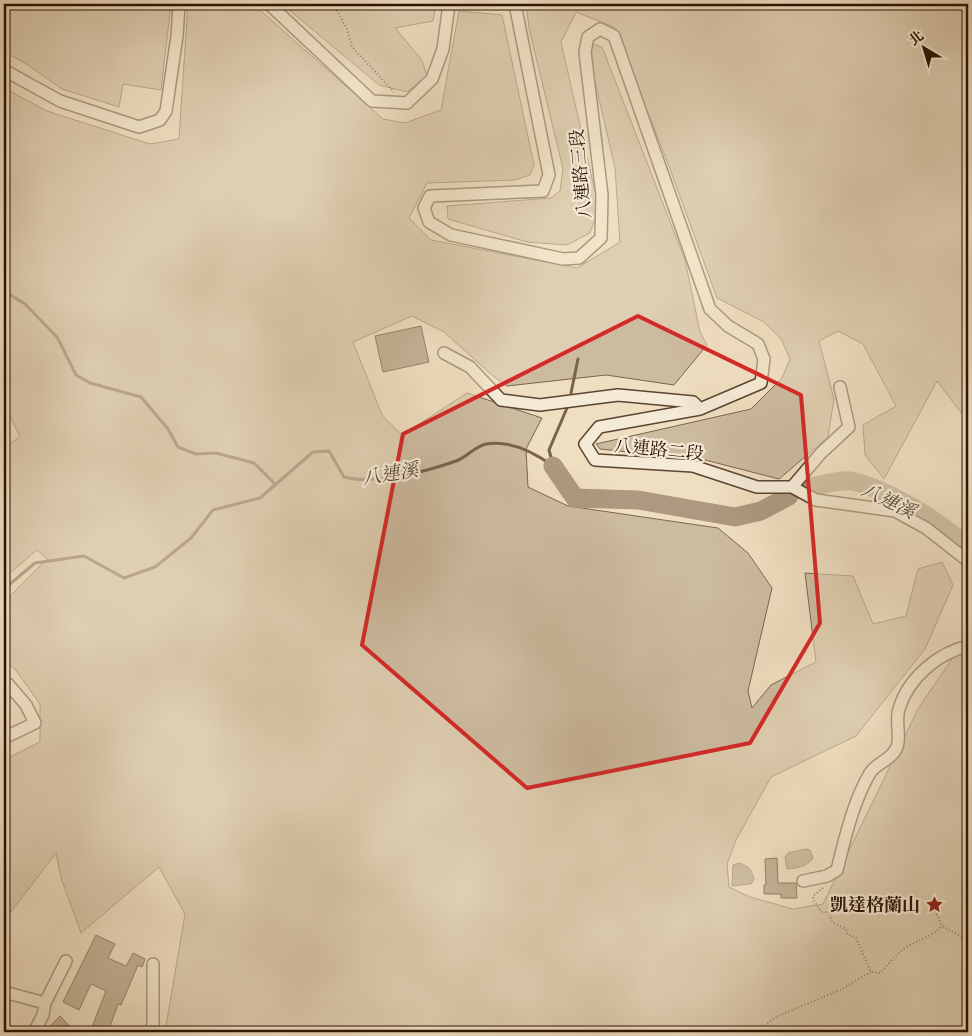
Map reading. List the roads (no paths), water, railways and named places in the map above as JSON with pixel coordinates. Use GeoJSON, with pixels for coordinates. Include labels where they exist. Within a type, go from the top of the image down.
{"type":"FeatureCollection","features":[{"type":"Feature","properties":{"kind":"street"},"geometry":{"type":"LineString","coordinates":[[4,70],[60,101],[139,127],[160,120],[166,111],[177,36],[179,4]]}},
{"type":"Feature","properties":{"kind":"street"},"geometry":{"type":"LineString","coordinates":[[269,4],[372,101],[408,103],[432,79],[443,49],[449,4]]}},
{"type":"Feature","properties":{"kind":"street","name":"八連路三段"},"geometry":{"type":"LineString","coordinates":[[515,4],[549,175],[543,191],[430,196],[424,208],[429,222],[451,235],[563,259],[579,258],[601,238],[602,195],[585,52],[588,37],[600,30],[614,36],[710,309],[728,326],[758,344],[764,359],[761,382]]}},
{"type":"Feature","properties":{"kind":"street"},"geometry":{"type":"LineString","coordinates":[[444,353],[470,367],[501,400],[540,405],[618,395],[693,402],[700,409]]}},
{"type":"Feature","properties":{"kind":"street","name":"八連路二段"},"geometry":{"type":"LineString","coordinates":[[761,382],[700,409],[599,427],[585,444],[595,460],[693,466],[757,487],[792,487],[816,500],[895,511],[926,528],[968,561]]}},
{"type":"Feature","properties":{"kind":"street"},"geometry":{"type":"LineString","coordinates":[[792,487],[822,453],[849,427],[840,387]]}},
{"type":"Feature","properties":{"kind":"street"},"geometry":{"type":"LineString","coordinates":[[803,881],[827,876],[837,870],[860,792],[871,770],[891,755],[897,747],[898,711],[906,692],[927,665],[946,656],[955,649],[968,646]]}},
{"type":"Feature","properties":{"kind":"street"},"geometry":{"type":"LineString","coordinates":[[4,686],[8,684],[26,705],[35,723],[4,738]]}},
{"type":"Feature","properties":{"kind":"street"},"geometry":{"type":"LineString","coordinates":[[34,1032],[43,1015],[45,1003],[66,961]]}},
{"type":"Feature","properties":{"kind":"street"},"geometry":{"type":"LineString","coordinates":[[150,1032],[153,1025],[153,964]]}},
{"type":"Feature","properties":{"kind":"street"},"geometry":{"type":"LineString","coordinates":[[4,992],[45,1003]]}},
{"type":"Feature","properties":{"kind":"waterway"},"geometry":{"type":"LineString","coordinates":[[4,291],[25,304],[57,337],[76,375],[90,383],[141,397],[168,429],[178,447],[196,454],[216,453],[254,463],[275,484]]}},
{"type":"Feature","properties":{"kind":"waterway"},"geometry":{"type":"LineString","coordinates":[[571,393],[578,359]]}},
{"type":"Feature","properties":{"kind":"waterway"},"geometry":{"type":"LineString","coordinates":[[553,465],[549,450],[567,408]]}},
{"type":"Feature","properties":{"kind":"waterway","name":"八連溪"},"geometry":{"type":"LineString","coordinates":[[4,589],[35,563],[84,556],[124,578],[155,567],[191,538],[213,510],[260,498],[313,452],[329,451],[344,477],[356,479],[400,476],[430,469],[460,459],[482,445],[495,443],[521,448],[553,466]]}},
{"type":"Feature","properties":{"kind":"waterway","name":"八連溪"},"geometry":{"type":"LineString","coordinates":[[553,466],[575,498],[638,500],[735,517],[761,511],[789,496]]}},
{"type":"Feature","properties":{"kind":"waterway","name":"八連溪"},"geometry":{"type":"LineString","coordinates":[[801,489],[846,481],[865,485],[913,508],[944,528],[968,548]]}},
{"type":"Feature","properties":{"kind":"place","name":"凱達格蘭山"},"geometry":{"type":"Point","coordinates":[934,904]}}]}
